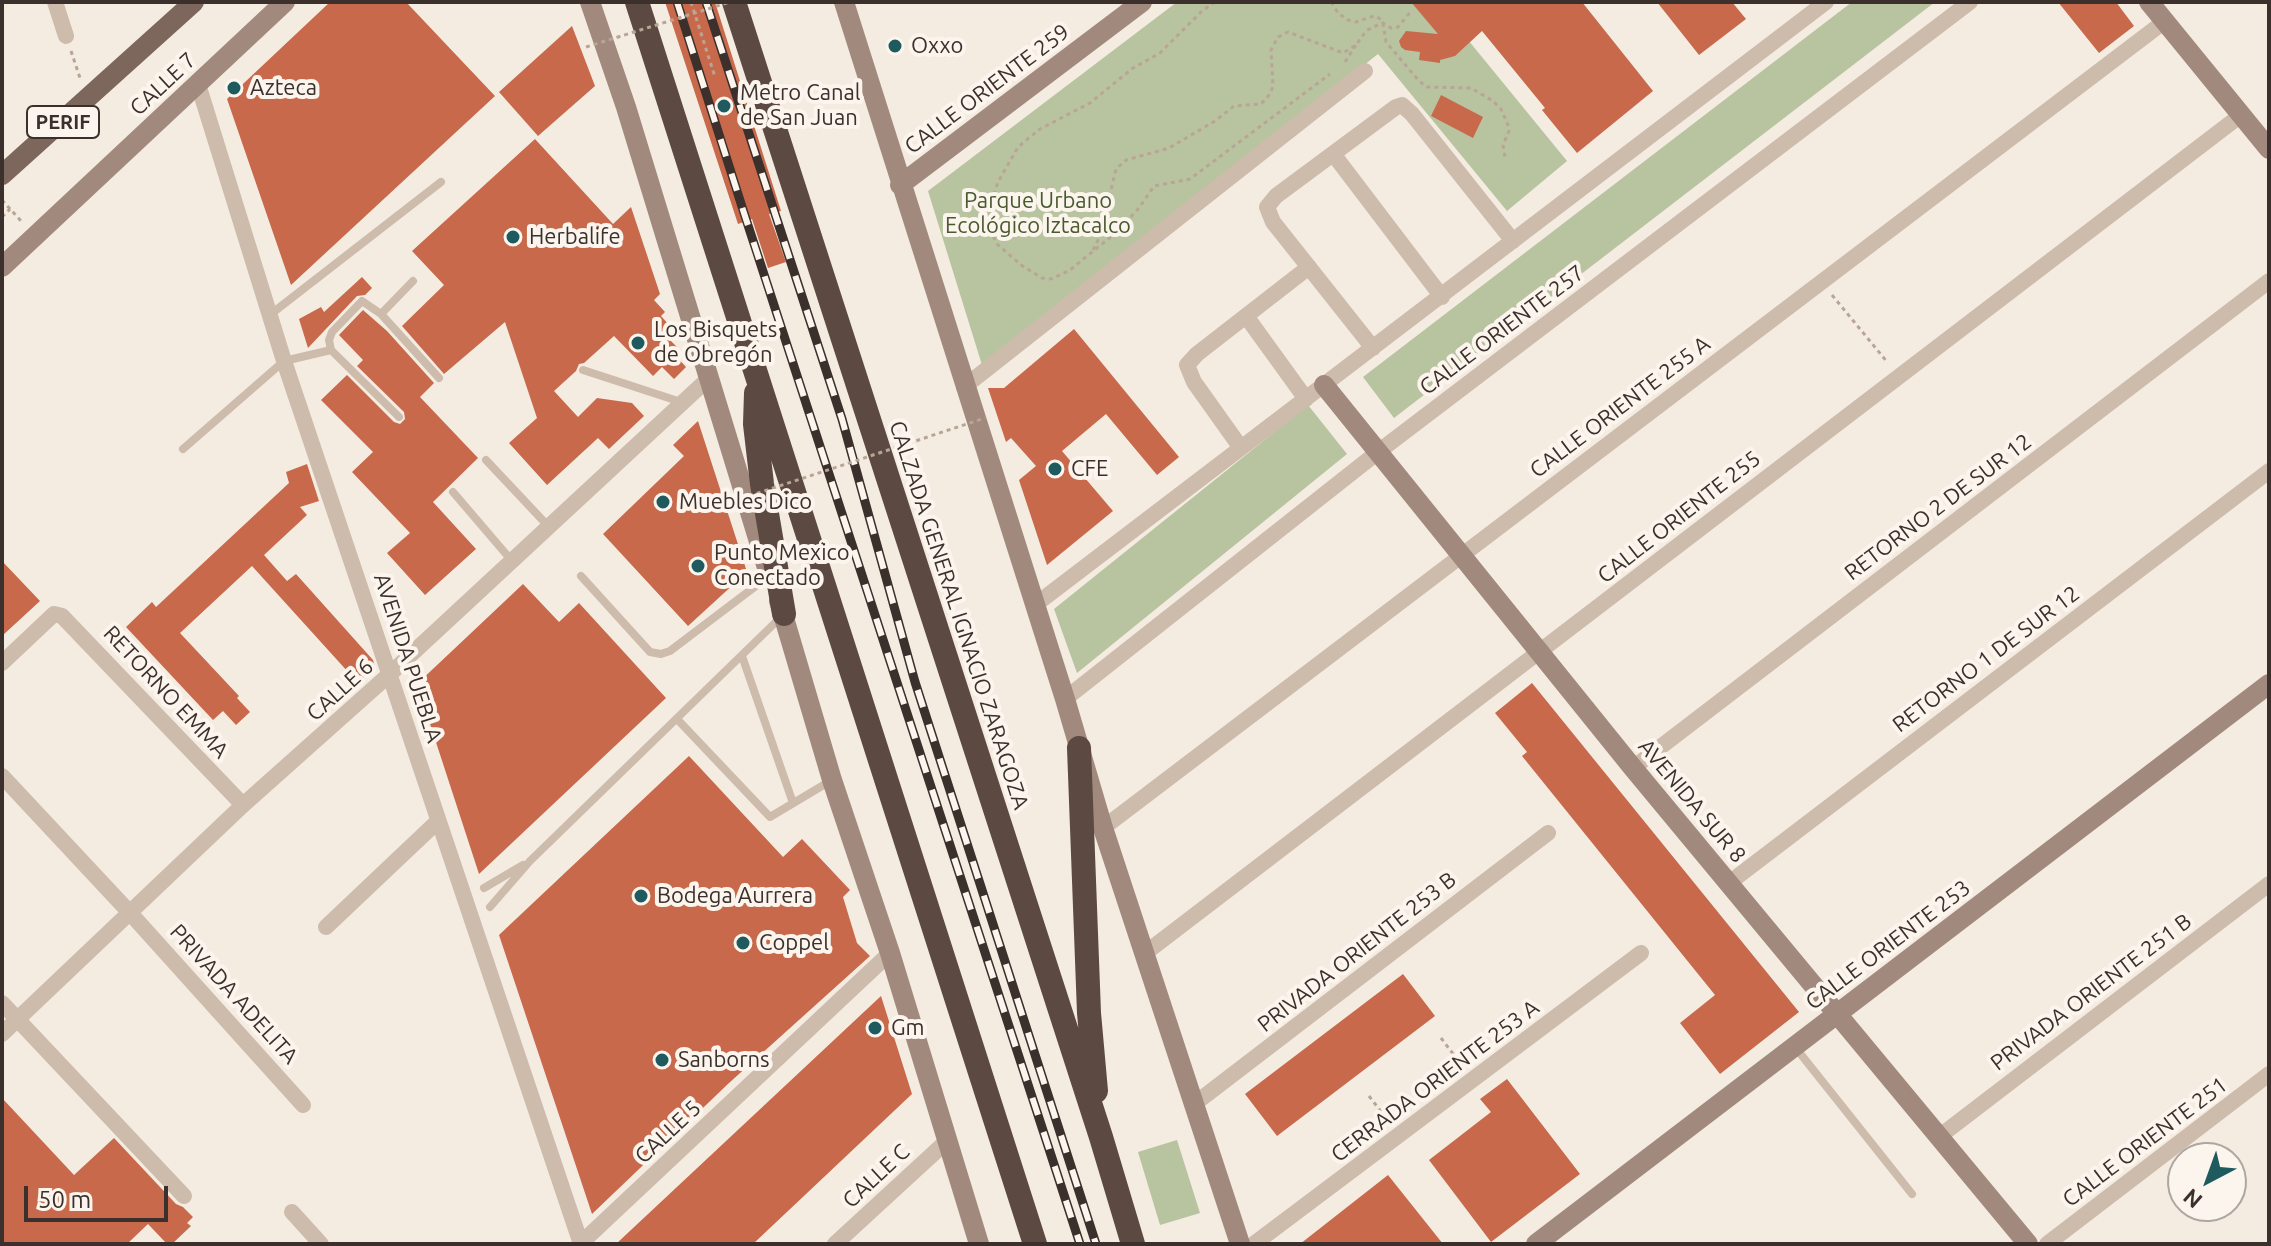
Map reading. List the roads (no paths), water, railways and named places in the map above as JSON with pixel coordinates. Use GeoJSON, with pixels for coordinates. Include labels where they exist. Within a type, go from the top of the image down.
{"type":"FeatureCollection","features":[{"type":"Feature","properties":{"kind":"highway"},"geometry":{"type":"LineString","coordinates":[[637,2],[1035,1244]]}},
{"type":"Feature","properties":{"kind":"highway","name":"CALZADA GENERAL IGNACIO ZARAGOZA"},"geometry":{"type":"LineString","coordinates":[[732,2],[1101,1137],[1133,1244]]}},
{"type":"Feature","properties":{"kind":"highway"},"geometry":{"type":"LineString","coordinates":[[756,371],[755,424],[784,614]]}},
{"type":"Feature","properties":{"kind":"highway"},"geometry":{"type":"LineString","coordinates":[[1079,748],[1089,1013],[1101,1137]]}},
{"type":"Feature","properties":{"kind":"main road","name":"CALLE 7"},"geometry":{"type":"LineString","coordinates":[[2,182],[9,170],[194,2]]}},
{"type":"Feature","properties":{"kind":"main road","name":"CALLE 7"},"geometry":{"type":"LineString","coordinates":[[2,267],[285,2]]}},
{"type":"Feature","properties":{"kind":"main road"},"geometry":{"type":"LineString","coordinates":[[590,2],[626,107],[769,576],[784,614],[832,780],[890,953],[979,1244]]}},
{"type":"Feature","properties":{"kind":"main road"},"geometry":{"type":"LineString","coordinates":[[844,2],[1103,828],[1240,1244]]}},
{"type":"Feature","properties":{"kind":"main road","name":"CALLE ORIENTE 259"},"geometry":{"type":"LineString","coordinates":[[900,185],[1142,2]]}},
{"type":"Feature","properties":{"kind":"main road"},"geometry":{"type":"LineString","coordinates":[[2149,2],[2269,149]]}},
{"type":"Feature","properties":{"kind":"main road","name":"AVENIDA SUR 8"},"geometry":{"type":"LineString","coordinates":[[1324,385],[1539,654],[2028,1244]]}},
{"type":"Feature","properties":{"kind":"main road","name":"CALLE ORIENTE 253"},"geometry":{"type":"LineString","coordinates":[[1536,1244],[2269,684]]}},
{"type":"Feature","properties":{"kind":"street"},"geometry":{"type":"LineString","coordinates":[[55,2],[66,36]]}},
{"type":"Feature","properties":{"kind":"street"},"geometry":{"type":"LineString","coordinates":[[1035,605],[1826,2]]}},
{"type":"Feature","properties":{"kind":"street","name":"CALLE ORIENTE 257"},"geometry":{"type":"LineString","coordinates":[[1065,699],[1378,452],[1970,2]]}},
{"type":"Feature","properties":{"kind":"street","name":"CALLE ORIENTE 255 A"},"geometry":{"type":"LineString","coordinates":[[1103,828],[2165,21]]}},
{"type":"Feature","properties":{"kind":"street"},"geometry":{"type":"LineString","coordinates":[[964,387],[1365,71]]}},
{"type":"Feature","properties":{"kind":"street","name":"AVENIDA PUEBLA"},"geometry":{"type":"LineString","coordinates":[[198,84],[284,361],[581,1244]]}},
{"type":"Feature","properties":{"kind":"street"},"geometry":{"type":"LineString","coordinates":[[1373,348],[1273,222],[1267,207],[1276,196],[1402,105],[1513,241]]}},
{"type":"Feature","properties":{"kind":"street","name":"CALLE ORIENTE 255"},"geometry":{"type":"LineString","coordinates":[[1144,954],[2241,115]]}},
{"type":"Feature","properties":{"kind":"street"},"geometry":{"type":"LineString","coordinates":[[1334,155],[1442,297]]}},
{"type":"Feature","properties":{"kind":"street"},"geometry":{"type":"LineString","coordinates":[[1241,448],[1194,382],[1187,365],[1309,267]]}},
{"type":"Feature","properties":{"kind":"street","name":"RETORNO 2 DE SUR 12"},"geometry":{"type":"LineString","coordinates":[[1633,768],[2269,281]]}},
{"type":"Feature","properties":{"kind":"street"},"geometry":{"type":"LineString","coordinates":[[1246,316],[1306,399]]}},
{"type":"Feature","properties":{"kind":"street","name":"CALLE 6"},"geometry":{"type":"LineString","coordinates":[[2,1034],[243,805],[391,673],[708,379]]}},
{"type":"Feature","properties":{"kind":"street","name":"RETORNO 1 DE SUR 12"},"geometry":{"type":"LineString","coordinates":[[1729,883],[2269,471]]}},
{"type":"Feature","properties":{"kind":"street","name":"RETORNO EMMA"},"geometry":{"type":"LineString","coordinates":[[2,663],[54,614],[62,616],[243,805]]}},
{"type":"Feature","properties":{"kind":"street","name":"PRIVADA ADELITA"},"geometry":{"type":"LineString","coordinates":[[2,776],[303,1105]]}},
{"type":"Feature","properties":{"kind":"street"},"geometry":{"type":"LineString","coordinates":[[326,927],[438,821]]}},
{"type":"Feature","properties":{"kind":"street","name":"PRIVADA ORIENTE 253 B"},"geometry":{"type":"LineString","coordinates":[[1193,1105],[1548,833]]}},
{"type":"Feature","properties":{"kind":"street","name":"PRIVADA ORIENTE 251 B"},"geometry":{"type":"LineString","coordinates":[[1940,1136],[2269,884]]}},
{"type":"Feature","properties":{"kind":"street","name":"CALLE 5"},"geometry":{"type":"LineString","coordinates":[[581,1244],[890,953]]}},
{"type":"Feature","properties":{"kind":"street","name":"CERRADA ORIENTE 253 A"},"geometry":{"type":"LineString","coordinates":[[1254,1244],[1641,953]]}},
{"type":"Feature","properties":{"kind":"street"},"geometry":{"type":"LineString","coordinates":[[2,1003],[184,1196]]}},
{"type":"Feature","properties":{"kind":"street","name":"CALLE ORIENTE 251"},"geometry":{"type":"LineString","coordinates":[[2047,1244],[2269,1074]]}},
{"type":"Feature","properties":{"kind":"street","name":"CALLE C"},"geometry":{"type":"LineString","coordinates":[[835,1244],[947,1141]]}},
{"type":"Feature","properties":{"kind":"street"},"geometry":{"type":"LineString","coordinates":[[292,1212],[321,1244]]}},
{"type":"Feature","properties":{"kind":"lane"},"geometry":{"type":"LineString","coordinates":[[271,314],[441,182]]}},
{"type":"Feature","properties":{"kind":"lane"},"geometry":{"type":"LineString","coordinates":[[381,314],[413,281]]}},
{"type":"Feature","properties":{"kind":"lane"},"geometry":{"type":"LineString","coordinates":[[399,417],[331,350],[329,340],[332,332],[362,301],[381,314],[439,378]]}},
{"type":"Feature","properties":{"kind":"lane"},"geometry":{"type":"LineString","coordinates":[[183,449],[284,361],[331,350]]}},
{"type":"Feature","properties":{"kind":"lane"},"geometry":{"type":"LineString","coordinates":[[583,370],[682,403]]}},
{"type":"Feature","properties":{"kind":"lane"},"geometry":{"type":"LineString","coordinates":[[486,460],[549,527]]}},
{"type":"Feature","properties":{"kind":"lane"},"geometry":{"type":"LineString","coordinates":[[453,492],[512,561]]}},
{"type":"Feature","properties":{"kind":"lane"},"geometry":{"type":"LineString","coordinates":[[581,576],[650,652],[661,654],[670,651],[769,576]]}},
{"type":"Feature","properties":{"kind":"lane"},"geometry":{"type":"LineString","coordinates":[[490,907],[530,861],[784,614]]}},
{"type":"Feature","properties":{"kind":"lane"},"geometry":{"type":"LineString","coordinates":[[742,656],[793,803]]}},
{"type":"Feature","properties":{"kind":"lane"},"geometry":{"type":"LineString","coordinates":[[677,719],[770,817],[832,780]]}},
{"type":"Feature","properties":{"kind":"lane"},"geometry":{"type":"LineString","coordinates":[[484,888],[530,861]]}},
{"type":"Feature","properties":{"kind":"lane"},"geometry":{"type":"LineString","coordinates":[[1795,1047],[1912,1194]]}},
{"type":"Feature","properties":{"kind":"railway"},"geometry":{"type":"LineString","coordinates":[[677,2],[1080,1244]]}},
{"type":"Feature","properties":{"kind":"railway"},"geometry":{"type":"LineString","coordinates":[[706,2],[842,419],[915,682],[1096,1244]]}},
{"type":"Feature","properties":{"kind":"place","name":"Oxxo"},"geometry":{"type":"Point","coordinates":[895,46]}},
{"type":"Feature","properties":{"kind":"place","name":"Azteca"},"geometry":{"type":"Point","coordinates":[234,88]}},
{"type":"Feature","properties":{"kind":"place","name":"Metro Canal de San Juan"},"geometry":{"type":"Point","coordinates":[724,106]}},
{"type":"Feature","properties":{"kind":"place","name":"Herbalife"},"geometry":{"type":"Point","coordinates":[513,237]}},
{"type":"Feature","properties":{"kind":"place","name":"Los Bisquets de Obregón"},"geometry":{"type":"Point","coordinates":[638,343]}},
{"type":"Feature","properties":{"kind":"place","name":"CFE"},"geometry":{"type":"Point","coordinates":[1055,469]}},
{"type":"Feature","properties":{"kind":"place","name":"Muebles Dico"},"geometry":{"type":"Point","coordinates":[663,502]}},
{"type":"Feature","properties":{"kind":"place","name":"Punto Mexico Conectado"},"geometry":{"type":"Point","coordinates":[698,566]}},
{"type":"Feature","properties":{"kind":"place","name":"Bodega Aurrera"},"geometry":{"type":"Point","coordinates":[641,896]}},
{"type":"Feature","properties":{"kind":"place","name":"Coppel"},"geometry":{"type":"Point","coordinates":[743,943]}},
{"type":"Feature","properties":{"kind":"place","name":"Gm"},"geometry":{"type":"Point","coordinates":[875,1028]}},
{"type":"Feature","properties":{"kind":"place","name":"Sanborns"},"geometry":{"type":"Point","coordinates":[662,1060]}},
{"type":"Feature","properties":{"kind":"park label","name":"Parque Urbano Ecológico Iztacalco"},"geometry":{"type":"Point","coordinates":[1038,214]}}]}
